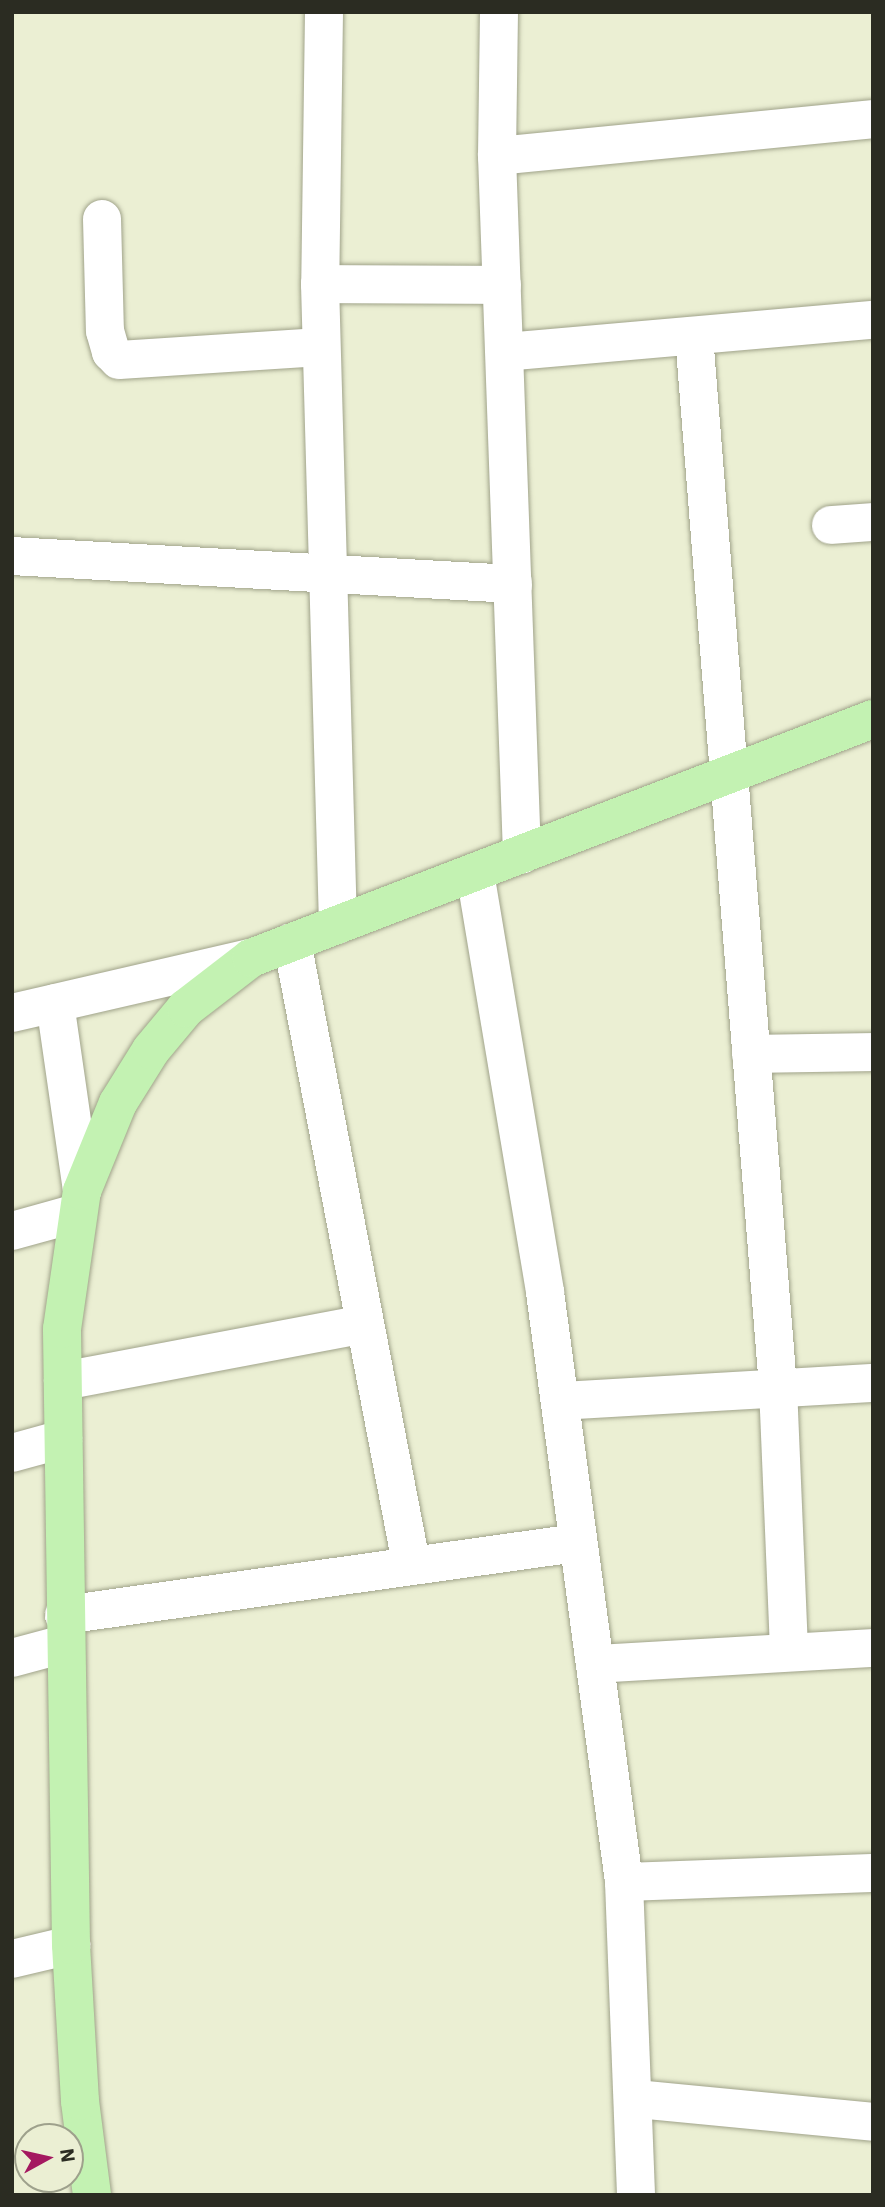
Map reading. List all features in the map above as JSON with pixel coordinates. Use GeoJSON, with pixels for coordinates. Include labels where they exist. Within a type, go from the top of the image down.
{"type":"FeatureCollection","features":[{"type":"Feature","properties":{"kind":"main road"},"geometry":{"type":"LineString","coordinates":[[92,2195],[80,2101],[71,1945],[64,1629],[62,1329],[80,1202],[118,1103],[150,1050],[210,985],[251,958],[873,719]]}},
{"type":"Feature","properties":{"kind":"street"},"geometry":{"type":"LineString","coordinates":[[324,12],[320,284],[338,925]]}},
{"type":"Feature","properties":{"kind":"street"},"geometry":{"type":"LineString","coordinates":[[499,12],[497,156],[522,855]]}},
{"type":"Feature","properties":{"kind":"street"},"geometry":{"type":"LineString","coordinates":[[497,156],[873,119]]}},
{"type":"Feature","properties":{"kind":"street"},"geometry":{"type":"LineString","coordinates":[[102,219],[105,331],[111,352],[119,359],[321,347]]}},
{"type":"Feature","properties":{"kind":"street"},"geometry":{"type":"LineString","coordinates":[[320,284],[502,285]]}},
{"type":"Feature","properties":{"kind":"street"},"geometry":{"type":"LineString","coordinates":[[505,352],[873,320]]}},
{"type":"Feature","properties":{"kind":"street"},"geometry":{"type":"LineString","coordinates":[[694,336],[778,1387],[789,1651]]}},
{"type":"Feature","properties":{"kind":"street"},"geometry":{"type":"LineString","coordinates":[[831,525],[873,522]]}},
{"type":"Feature","properties":{"kind":"street"},"geometry":{"type":"LineString","coordinates":[[12,556],[513,584]]}},
{"type":"Feature","properties":{"kind":"street"},"geometry":{"type":"LineString","coordinates":[[475,873],[560,1401],[576,1544],[624,1882],[636,2099],[636,2195]]}},
{"type":"Feature","properties":{"kind":"street"},"geometry":{"type":"LineString","coordinates":[[292,942],[411,1563]]}},
{"type":"Feature","properties":{"kind":"street"},"geometry":{"type":"LineString","coordinates":[[12,1013],[251,958]]}},
{"type":"Feature","properties":{"kind":"street"},"geometry":{"type":"LineString","coordinates":[[12,1231],[80,1202],[55,1003]]}},
{"type":"Feature","properties":{"kind":"street"},"geometry":{"type":"LineString","coordinates":[[751,1054],[873,1052]]}},
{"type":"Feature","properties":{"kind":"street"},"geometry":{"type":"LineString","coordinates":[[63,1381],[365,1324]]}},
{"type":"Feature","properties":{"kind":"street"},"geometry":{"type":"LineString","coordinates":[[560,1401],[873,1383]]}},
{"type":"Feature","properties":{"kind":"street"},"geometry":{"type":"LineString","coordinates":[[12,1453],[63,1439]]}},
{"type":"Feature","properties":{"kind":"street"},"geometry":{"type":"LineString","coordinates":[[12,1658],[64,1629],[411,1563],[576,1544]]}},
{"type":"Feature","properties":{"kind":"street"},"geometry":{"type":"LineString","coordinates":[[595,1664],[873,1648]]}},
{"type":"Feature","properties":{"kind":"street"},"geometry":{"type":"LineString","coordinates":[[624,1882],[873,1873]]}},
{"type":"Feature","properties":{"kind":"street"},"geometry":{"type":"LineString","coordinates":[[12,1959],[71,1945]]}},
{"type":"Feature","properties":{"kind":"street"},"geometry":{"type":"LineString","coordinates":[[636,2099],[873,2122]]}}]}
